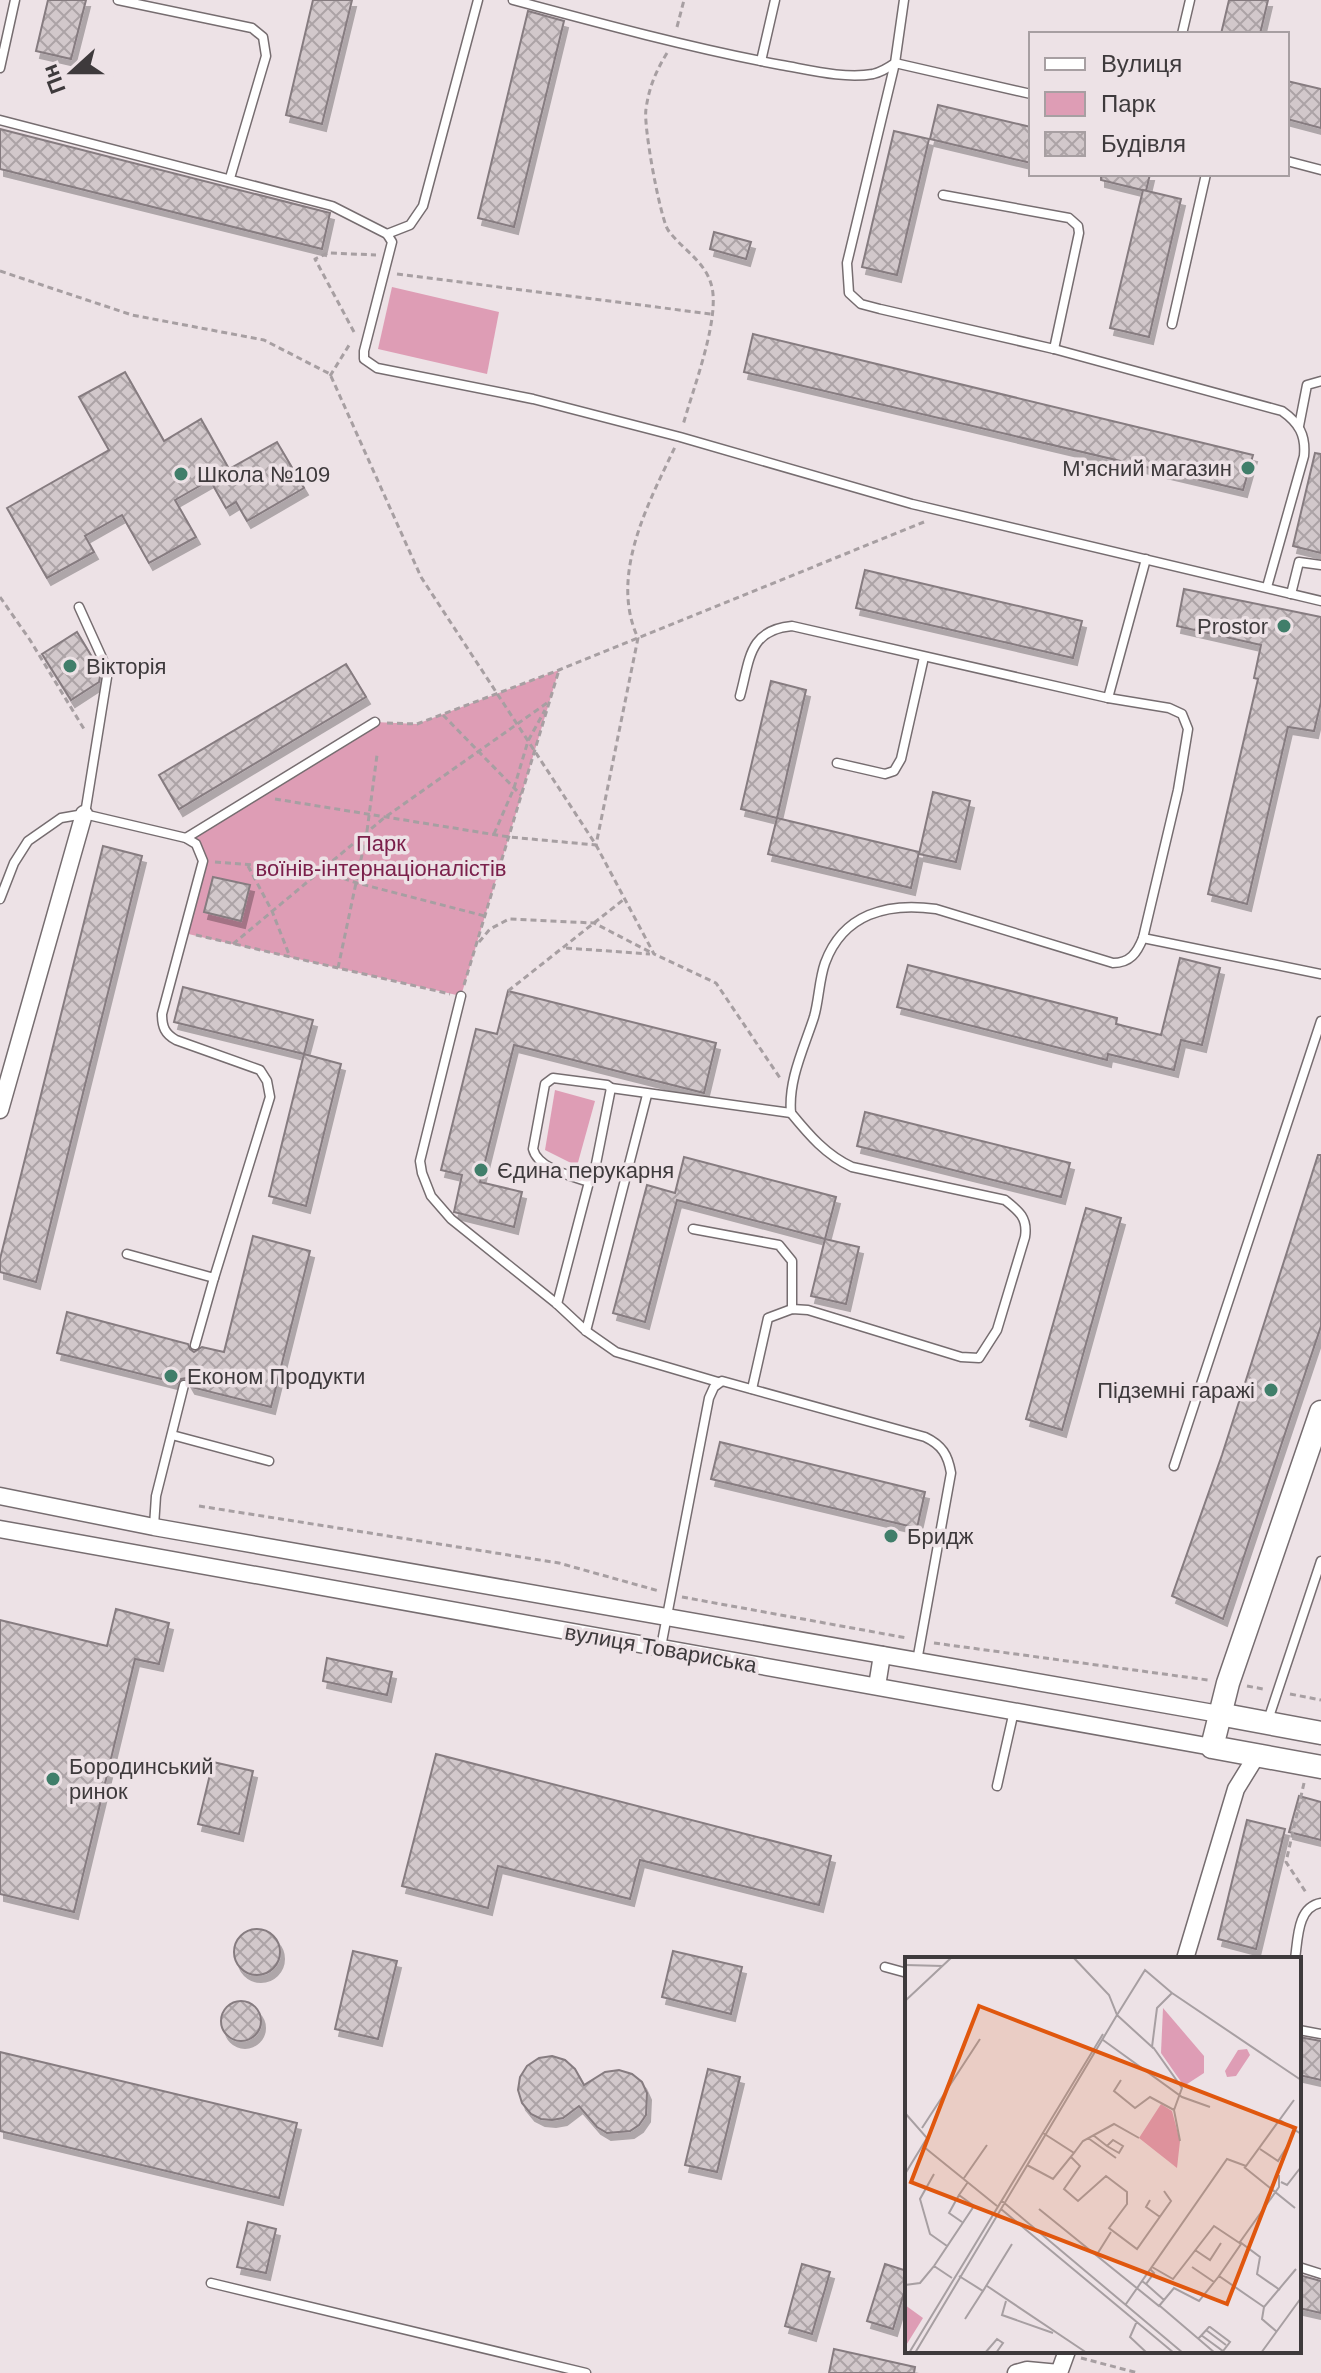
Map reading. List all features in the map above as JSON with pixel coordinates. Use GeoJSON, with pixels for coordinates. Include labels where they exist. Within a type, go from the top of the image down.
{"type":"FeatureCollection","features":[{"type":"Feature","properties":{"kind":"street"},"geometry":{"type":"LineString","coordinates":[[0,1110],[84,814]]}},
{"type":"Feature","properties":{"kind":"street"},"geometry":{"type":"LineString","coordinates":[[1212,1747],[1228,1683],[1321,1412]]}},
{"type":"Feature","properties":{"kind":"street","name":"вулиця Товариська"},"geometry":{"type":"LineString","coordinates":[[0,1496],[154,1527],[1321,1733]]}},
{"type":"Feature","properties":{"kind":"street","name":"вулиця Товариська"},"geometry":{"type":"LineString","coordinates":[[0,1529],[1315,1766]]}},
{"type":"Feature","properties":{"kind":"street"},"geometry":{"type":"LineString","coordinates":[[877,1686],[882,1655]]}},
{"type":"Feature","properties":{"kind":"street"},"geometry":{"type":"LineString","coordinates":[[1186,1957],[1236,1789],[1257,1755]]}},
{"type":"Feature","properties":{"kind":"street"},"geometry":{"type":"LineString","coordinates":[[1016,2373],[1027,2370],[1059,2373],[1066,2353]]}},
{"type":"Feature","properties":{"kind":"lane"},"geometry":{"type":"LineString","coordinates":[[0,68],[15,0]]}},
{"type":"Feature","properties":{"kind":"lane"},"geometry":{"type":"LineString","coordinates":[[118,0],[252,28],[263,37],[266,56],[230,178]]}},
{"type":"Feature","properties":{"kind":"lane"},"geometry":{"type":"LineString","coordinates":[[387,234],[410,225],[423,206],[478,0]]}},
{"type":"Feature","properties":{"kind":"lane"},"geometry":{"type":"LineString","coordinates":[[513,0],[761,61],[850,74],[873,74],[895,63],[1029,94]]}},
{"type":"Feature","properties":{"kind":"lane"},"geometry":{"type":"LineString","coordinates":[[761,61],[775,0]]}},
{"type":"Feature","properties":{"kind":"lane"},"geometry":{"type":"LineString","coordinates":[[904,0],[895,63],[847,263],[849,293],[861,304],[1054,349],[1282,411],[1299,426],[1305,442],[1304,456],[1267,587]]}},
{"type":"Feature","properties":{"kind":"lane"},"geometry":{"type":"LineString","coordinates":[[1182,32],[1190,0]]}},
{"type":"Feature","properties":{"kind":"lane"},"geometry":{"type":"LineString","coordinates":[[0,120],[332,206],[387,234],[392,242],[364,351],[368,364],[533,399],[948,512],[1321,601]]}},
{"type":"Feature","properties":{"kind":"lane"},"geometry":{"type":"LineString","coordinates":[[1289,162],[1321,170]]}},
{"type":"Feature","properties":{"kind":"lane"},"geometry":{"type":"LineString","coordinates":[[1172,324],[1206,176]]}},
{"type":"Feature","properties":{"kind":"lane"},"geometry":{"type":"LineString","coordinates":[[943,195],[1073,220],[1079,233],[1054,349]]}},
{"type":"Feature","properties":{"kind":"lane"},"geometry":{"type":"LineString","coordinates":[[1299,426],[1307,385],[1321,381]]}},
{"type":"Feature","properties":{"kind":"lane"},"geometry":{"type":"LineString","coordinates":[[1108,698],[1146,559]]}},
{"type":"Feature","properties":{"kind":"lane"},"geometry":{"type":"LineString","coordinates":[[1291,594],[1299,562],[1321,565]]}},
{"type":"Feature","properties":{"kind":"lane"},"geometry":{"type":"LineString","coordinates":[[79,607],[108,671],[84,814]]}},
{"type":"Feature","properties":{"kind":"lane"},"geometry":{"type":"LineString","coordinates":[[740,696],[754,642],[772,629],[792,626],[1108,698],[1169,708],[1182,714],[1187,722],[1178,790],[1143,938],[1138,951],[1131,958],[1113,963],[936,909],[904,907],[863,916],[838,936],[824,964],[815,1012],[791,1094],[791,1113],[835,1159],[852,1167],[1005,1200],[1024,1217],[1026,1226],[997,1330],[979,1358],[961,1357],[831,1316],[792,1309],[768,1318],[752,1389]]}},
{"type":"Feature","properties":{"kind":"lane"},"geometry":{"type":"LineString","coordinates":[[837,763],[885,774],[894,771],[901,759],[924,657]]}},
{"type":"Feature","properties":{"kind":"lane"},"geometry":{"type":"LineString","coordinates":[[186,838],[375,722]]}},
{"type":"Feature","properties":{"kind":"lane"},"geometry":{"type":"LineString","coordinates":[[0,899],[14,863],[28,841],[61,818],[84,814],[186,838],[196,844],[203,861],[162,1014],[162,1024],[176,1040],[260,1070],[271,1090],[195,1345]]}},
{"type":"Feature","properties":{"kind":"lane"},"geometry":{"type":"LineString","coordinates":[[1143,938],[1321,974]]}},
{"type":"Feature","properties":{"kind":"lane"},"geometry":{"type":"LineString","coordinates":[[461,996],[420,1161],[431,1196],[451,1219],[586,1331],[616,1352],[925,1437],[943,1450],[949,1459],[951,1473],[917,1661]]}},
{"type":"Feature","properties":{"kind":"lane"},"geometry":{"type":"LineString","coordinates":[[1174,1466],[1321,1021]]}},
{"type":"Feature","properties":{"kind":"lane"},"geometry":{"type":"LineString","coordinates":[[589,1182],[547,1165],[534,1156],[545,1084],[553,1078],[607,1085],[647,1095],[791,1113]]}},
{"type":"Feature","properties":{"kind":"lane"},"geometry":{"type":"LineString","coordinates":[[557,1304],[589,1182],[594,1174],[611,1088]]}},
{"type":"Feature","properties":{"kind":"lane"},"geometry":{"type":"LineString","coordinates":[[586,1331],[647,1095]]}},
{"type":"Feature","properties":{"kind":"lane"},"geometry":{"type":"LineString","coordinates":[[693,1229],[779,1245],[792,1261],[792,1309]]}},
{"type":"Feature","properties":{"kind":"lane"},"geometry":{"type":"LineString","coordinates":[[127,1254],[214,1278]]}},
{"type":"Feature","properties":{"kind":"lane"},"geometry":{"type":"LineString","coordinates":[[661,1648],[707,1408],[711,1392],[718,1382]]}},
{"type":"Feature","properties":{"kind":"lane"},"geometry":{"type":"LineString","coordinates":[[154,1527],[156,1496],[184,1385]]}},
{"type":"Feature","properties":{"kind":"lane"},"geometry":{"type":"LineString","coordinates":[[172,1435],[269,1461]]}},
{"type":"Feature","properties":{"kind":"lane"},"geometry":{"type":"LineString","coordinates":[[1267,1723],[1321,1561]]}},
{"type":"Feature","properties":{"kind":"lane"},"geometry":{"type":"LineString","coordinates":[[997,1786],[1015,1710]]}},
{"type":"Feature","properties":{"kind":"lane"},"geometry":{"type":"LineString","coordinates":[[1295,1957],[1302,1920],[1317,1904]]}},
{"type":"Feature","properties":{"kind":"lane"},"geometry":{"type":"LineString","coordinates":[[885,1967],[905,1972]]}},
{"type":"Feature","properties":{"kind":"lane"},"geometry":{"type":"LineString","coordinates":[[1301,2030],[1321,2034]]}},
{"type":"Feature","properties":{"kind":"lane"},"geometry":{"type":"LineString","coordinates":[[1301,2268],[1321,2274]]}},
{"type":"Feature","properties":{"kind":"lane"},"geometry":{"type":"LineString","coordinates":[[211,2283],[586,2373]]}},
{"type":"Feature","properties":{"kind":"path"},"geometry":{"type":"LineString","coordinates":[[596,845],[638,638],[632,626],[628,577],[645,512],[680,437],[712,318],[713,291],[705,267],[667,228],[645,113],[652,77],[674,42],[684,0]]}},
{"type":"Feature","properties":{"kind":"path"},"geometry":{"type":"LineString","coordinates":[[330,376],[356,335],[315,259],[328,253],[389,255]]}},
{"type":"Feature","properties":{"kind":"path"},"geometry":{"type":"LineString","coordinates":[[0,271],[132,315],[264,340],[330,376],[421,577],[596,845],[654,954]]}},
{"type":"Feature","properties":{"kind":"path"},"geometry":{"type":"LineString","coordinates":[[386,272],[713,315]]}},
{"type":"Feature","properties":{"kind":"path"},"geometry":{"type":"LineString","coordinates":[[375,722],[417,724],[559,670],[948,512]]}},
{"type":"Feature","properties":{"kind":"path"},"geometry":{"type":"LineString","coordinates":[[0,597],[95,747]]}},
{"type":"Feature","properties":{"kind":"path"},"geometry":{"type":"LineString","coordinates":[[184,933],[461,996],[559,670]]}},
{"type":"Feature","properties":{"kind":"path"},"geometry":{"type":"LineString","coordinates":[[233,944],[367,831],[549,702]]}},
{"type":"Feature","properties":{"kind":"path"},"geometry":{"type":"LineString","coordinates":[[494,834],[514,788],[528,741],[549,702]]}},
{"type":"Feature","properties":{"kind":"path"},"geometry":{"type":"LineString","coordinates":[[442,714],[521,795]]}},
{"type":"Feature","properties":{"kind":"path"},"geometry":{"type":"LineString","coordinates":[[338,968],[367,831],[377,755]]}},
{"type":"Feature","properties":{"kind":"path"},"geometry":{"type":"LineString","coordinates":[[255,795],[509,837],[596,845]]}},
{"type":"Feature","properties":{"kind":"path"},"geometry":{"type":"LineString","coordinates":[[203,861],[319,870],[485,916]]}},
{"type":"Feature","properties":{"kind":"path"},"geometry":{"type":"LineString","coordinates":[[247,865],[272,911],[290,957]]}},
{"type":"Feature","properties":{"kind":"path"},"geometry":{"type":"LineString","coordinates":[[508,991],[623,900]]}},
{"type":"Feature","properties":{"kind":"path"},"geometry":{"type":"LineString","coordinates":[[476,944],[490,929],[509,919],[594,923],[716,983],[791,1094]]}},
{"type":"Feature","properties":{"kind":"path"},"geometry":{"type":"LineString","coordinates":[[563,947],[654,954]]}},
{"type":"Feature","properties":{"kind":"path"},"geometry":{"type":"LineString","coordinates":[[199,1506],[559,1563],[672,1595],[920,1641],[1228,1683],[1321,1700]]}},
{"type":"Feature","properties":{"kind":"path"},"geometry":{"type":"LineString","coordinates":[[1315,1766],[1286,1862],[1317,1904]]}},
{"type":"Feature","properties":{"kind":"path"},"geometry":{"type":"LineString","coordinates":[[1066,2353],[1138,2373]]}},
{"type":"Feature","properties":{"kind":"green space"},"geometry":{"type":"Polygon","coordinates":[[[392,287],[499,312],[487,374],[378,349],[392,287]]]}},
{"type":"Feature","properties":{"kind":"green space","name":"Парк воїнів-інтернаціоналістів"},"geometry":{"type":"Polygon","coordinates":[[[559,670],[461,996],[184,933],[203,861],[201,851],[186,838],[375,722],[417,724],[559,670]]]}},
{"type":"Feature","properties":{"kind":"green space"},"geometry":{"type":"Polygon","coordinates":[[[555,1090],[595,1101],[577,1166],[545,1150],[555,1090]]]}},
{"type":"Feature","properties":{"kind":"building"},"geometry":{"type":"Polygon","coordinates":[[[48,0],[86,0],[71,59],[36,51],[48,0]]]}},
{"type":"Feature","properties":{"kind":"building"},"geometry":{"type":"Polygon","coordinates":[[[313,0],[352,0],[322,124],[286,115],[313,0]]]}},
{"type":"Feature","properties":{"kind":"building"},"geometry":{"type":"Polygon","coordinates":[[[1229,0],[1268,0],[1260,32],[1221,32],[1229,0]]]}},
{"type":"Feature","properties":{"kind":"building"},"geometry":{"type":"Polygon","coordinates":[[[528,11],[564,21],[514,227],[478,218],[528,11]]]}},
{"type":"Feature","properties":{"kind":"building"},"geometry":{"type":"Polygon","coordinates":[[[1289,81],[1321,89],[1321,128],[1289,120],[1289,81]]]}},
{"type":"Feature","properties":{"kind":"building"},"geometry":{"type":"Polygon","coordinates":[[[938,105],[1029,127],[1029,163],[930,139],[938,105]]]}},
{"type":"Feature","properties":{"kind":"building"},"geometry":{"type":"Polygon","coordinates":[[[0,129],[330,213],[322,249],[0,169],[0,129]]]}},
{"type":"Feature","properties":{"kind":"building"},"geometry":{"type":"Polygon","coordinates":[[[894,131],[929,139],[897,275],[862,267],[894,131]]]}},
{"type":"Feature","properties":{"kind":"building"},"geometry":{"type":"Polygon","coordinates":[[[1101,176],[1150,176],[1146,191],[1101,180],[1101,176]]]}},
{"type":"Feature","properties":{"kind":"building"},"geometry":{"type":"Polygon","coordinates":[[[1143,190],[1181,199],[1149,337],[1110,328],[1143,190]]]}},
{"type":"Feature","properties":{"kind":"building"},"geometry":{"type":"Polygon","coordinates":[[[714,232],[751,242],[746,259],[710,249],[714,232]]]}},
{"type":"Feature","properties":{"kind":"building"},"geometry":{"type":"Polygon","coordinates":[[[753,334],[1253,455],[1243,490],[744,372],[753,334]]]}},
{"type":"Feature","properties":{"kind":"building","name":"Школа №109"},"geometry":{"type":"Polygon","coordinates":[[[125,372],[164,441],[201,419],[229,469],[277,442],[304,488],[247,521],[236,502],[226,508],[210,480],[175,500],[196,537],[149,563],[122,515],[85,536],[94,552],[47,578],[7,508],[109,450],[79,397],[125,372]]]}},
{"type":"Feature","properties":{"kind":"building"},"geometry":{"type":"Polygon","coordinates":[[[1315,453],[1321,454],[1321,553],[1293,546],[1315,453]]]}},
{"type":"Feature","properties":{"kind":"building"},"geometry":{"type":"Polygon","coordinates":[[[865,570],[1082,621],[1073,658],[856,608],[865,570]]]}},
{"type":"Feature","properties":{"kind":"building"},"geometry":{"type":"Polygon","coordinates":[[[1184,589],[1321,617],[1321,702],[1314,731],[1288,727],[1247,904],[1208,894],[1258,679],[1254,678],[1261,645],[1177,626],[1184,589]]]}},
{"type":"Feature","properties":{"kind":"building","name":"Вікторія"},"geometry":{"type":"Polygon","coordinates":[[[77,632],[101,672],[99,682],[71,700],[42,654],[77,632]]]}},
{"type":"Feature","properties":{"kind":"building"},"geometry":{"type":"Polygon","coordinates":[[[346,664],[366,697],[179,809],[159,775],[346,664]]]}},
{"type":"Feature","properties":{"kind":"building"},"geometry":{"type":"Polygon","coordinates":[[[771,681],[806,690],[777,818],[741,809],[771,681]]]}},
{"type":"Feature","properties":{"kind":"building"},"geometry":{"type":"Polygon","coordinates":[[[933,792],[970,801],[956,862],[919,854],[933,792]]]}},
{"type":"Feature","properties":{"kind":"building"},"geometry":{"type":"Polygon","coordinates":[[[777,818],[919,852],[911,888],[768,854],[777,818]]]}},
{"type":"Feature","properties":{"kind":"building"},"geometry":{"type":"Polygon","coordinates":[[[103,846],[142,856],[36,1282],[0,1272],[0,1259],[103,846]]]}},
{"type":"Feature","properties":{"kind":"building"},"geometry":{"type":"Polygon","coordinates":[[[213,877],[250,885],[241,921],[204,912],[213,877]]]}},
{"type":"Feature","properties":{"kind":"building"},"geometry":{"type":"Polygon","coordinates":[[[1180,958],[1220,968],[1202,1045],[1181,1040],[1174,1070],[1108,1054],[1107,1060],[897,1007],[908,965],[1117,1018],[1116,1024],[1161,1035],[1180,958]]]}},
{"type":"Feature","properties":{"kind":"building"},"geometry":{"type":"Polygon","coordinates":[[[183,987],[313,1020],[304,1054],[174,1022],[183,987]]]}},
{"type":"Feature","properties":{"kind":"building"},"geometry":{"type":"Polygon","coordinates":[[[508,991],[716,1043],[704,1093],[514,1045],[480,1182],[522,1192],[514,1227],[454,1212],[462,1175],[441,1170],[476,1029],[497,1034],[508,991]]]}},
{"type":"Feature","properties":{"kind":"building"},"geometry":{"type":"Polygon","coordinates":[[[304,1054],[341,1064],[306,1206],[269,1196],[304,1054]]]}},
{"type":"Feature","properties":{"kind":"building"},"geometry":{"type":"Polygon","coordinates":[[[865,1112],[1070,1163],[1061,1197],[857,1146],[865,1112]]]}},
{"type":"Feature","properties":{"kind":"building","name":"Підземні гаражі"},"geometry":{"type":"Polygon","coordinates":[[[1318,1155],[1321,1155],[1321,1326],[1223,1619],[1172,1596],[1222,1455],[1318,1155]]]}},
{"type":"Feature","properties":{"kind":"building"},"geometry":{"type":"Polygon","coordinates":[[[684,1157],[836,1197],[825,1239],[677,1200],[645,1322],[613,1313],[647,1185],[675,1193],[684,1157]]]}},
{"type":"Feature","properties":{"kind":"building"},"geometry":{"type":"Polygon","coordinates":[[[1086,1208],[1121,1218],[1062,1430],[1026,1419],[1086,1208]]]}},
{"type":"Feature","properties":{"kind":"building"},"geometry":{"type":"Polygon","coordinates":[[[253,1236],[310,1251],[271,1407],[191,1387],[186,1378],[177,1383],[57,1353],[67,1312],[188,1344],[194,1352],[202,1347],[224,1352],[253,1236]]]}},
{"type":"Feature","properties":{"kind":"building"},"geometry":{"type":"Polygon","coordinates":[[[825,1239],[859,1247],[846,1304],[811,1296],[825,1239]]]}},
{"type":"Feature","properties":{"kind":"building"},"geometry":{"type":"Polygon","coordinates":[[[720,1442],[925,1492],[917,1528],[711,1479],[720,1442]]]}},
{"type":"Feature","properties":{"kind":"building","name":"Бородинський ринок"},"geometry":{"type":"Polygon","coordinates":[[[116,1609],[169,1623],[159,1664],[135,1659],[74,1912],[0,1894],[0,1620],[107,1646],[116,1609]]]}},
{"type":"Feature","properties":{"kind":"building"},"geometry":{"type":"Polygon","coordinates":[[[327,1658],[392,1672],[387,1695],[323,1681],[327,1658]]]}},
{"type":"Feature","properties":{"kind":"building"},"geometry":{"type":"Polygon","coordinates":[[[436,1754],[831,1856],[819,1905],[640,1860],[630,1899],[498,1866],[488,1908],[402,1886],[436,1754]]]}},
{"type":"Feature","properties":{"kind":"building"},"geometry":{"type":"Polygon","coordinates":[[[213,1762],[253,1771],[239,1834],[198,1824],[213,1762]]]}},
{"type":"Feature","properties":{"kind":"building"},"geometry":{"type":"Polygon","coordinates":[[[1299,1796],[1321,1802],[1321,1840],[1289,1832],[1299,1796]]]}},
{"type":"Feature","properties":{"kind":"building"},"geometry":{"type":"Polygon","coordinates":[[[1247,1820],[1285,1829],[1256,1949],[1218,1939],[1247,1820]]]}},
{"type":"Feature","properties":{"kind":"building"},"geometry":{"type":"Polygon","coordinates":[[[257,1929],[274,1935],[280,1952],[274,1969],[257,1975],[240,1969],[234,1952],[240,1935],[257,1929]]]}},
{"type":"Feature","properties":{"kind":"building"},"geometry":{"type":"Polygon","coordinates":[[[353,1951],[397,1961],[378,2039],[335,2029],[353,1951]]]}},
{"type":"Feature","properties":{"kind":"building"},"geometry":{"type":"Polygon","coordinates":[[[673,1951],[742,1967],[731,2014],[662,1997],[673,1951]]]}},
{"type":"Feature","properties":{"kind":"building"},"geometry":{"type":"Polygon","coordinates":[[[241,2001],[255,2007],[261,2021],[255,2035],[241,2041],[227,2035],[221,2021],[227,2007],[241,2001]]]}},
{"type":"Feature","properties":{"kind":"building"},"geometry":{"type":"Polygon","coordinates":[[[1301,2037],[1321,2041],[1321,2080],[1301,2075],[1301,2037]]]}},
{"type":"Feature","properties":{"kind":"building"},"geometry":{"type":"Polygon","coordinates":[[[0,2052],[297,2123],[279,2198],[0,2131],[0,2052]]]}},
{"type":"Feature","properties":{"kind":"building"},"geometry":{"type":"Polygon","coordinates":[[[552,2056],[565,2060],[575,2069],[584,2085],[605,2072],[619,2070],[632,2074],[642,2082],[647,2093],[646,2115],[639,2125],[630,2131],[607,2133],[597,2127],[579,2106],[563,2118],[552,2120],[531,2114],[522,2103],[518,2090],[520,2077],[527,2066],[539,2058],[552,2056]]]}},
{"type":"Feature","properties":{"kind":"building"},"geometry":{"type":"Polygon","coordinates":[[[708,2069],[740,2077],[717,2172],[685,2165],[708,2069]]]}},
{"type":"Feature","properties":{"kind":"building"},"geometry":{"type":"Polygon","coordinates":[[[248,2222],[276,2229],[266,2273],[237,2267],[248,2222]]]}},
{"type":"Feature","properties":{"kind":"building"},"geometry":{"type":"Polygon","coordinates":[[[802,2264],[830,2272],[812,2334],[785,2326],[802,2264]]]}},
{"type":"Feature","properties":{"kind":"building"},"geometry":{"type":"Polygon","coordinates":[[[885,2264],[905,2270],[905,2290],[893,2329],[867,2321],[885,2264]]]}},
{"type":"Feature","properties":{"kind":"building"},"geometry":{"type":"Polygon","coordinates":[[[1301,2276],[1321,2281],[1321,2313],[1301,2308],[1301,2276]]]}},
{"type":"Feature","properties":{"kind":"building"},"geometry":{"type":"Polygon","coordinates":[[[834,2349],[915,2367],[914,2373],[829,2373],[834,2349]]]}},
{"type":"Feature","properties":{"kind":"place","name":"М'ясний магазин"},"geometry":{"type":"Point","coordinates":[1248,468]}},
{"type":"Feature","properties":{"kind":"place","name":"Школа №109"},"geometry":{"type":"Point","coordinates":[181,474]}},
{"type":"Feature","properties":{"kind":"place","name":"Prostor"},"geometry":{"type":"Point","coordinates":[1284,626]}},
{"type":"Feature","properties":{"kind":"place","name":"Вікторія"},"geometry":{"type":"Point","coordinates":[70,666]}},
{"type":"Feature","properties":{"kind":"place","name":"Єдина перукарня"},"geometry":{"type":"Point","coordinates":[481,1170]}},
{"type":"Feature","properties":{"kind":"place","name":"Економ Продукти"},"geometry":{"type":"Point","coordinates":[171,1376]}},
{"type":"Feature","properties":{"kind":"place","name":"Підземні гаражі"},"geometry":{"type":"Point","coordinates":[1271,1390]}},
{"type":"Feature","properties":{"kind":"place","name":"Бридж"},"geometry":{"type":"Point","coordinates":[891,1536]}},
{"type":"Feature","properties":{"kind":"place","name":"Бородинський ринок"},"geometry":{"type":"Point","coordinates":[53,1779]}}]}
